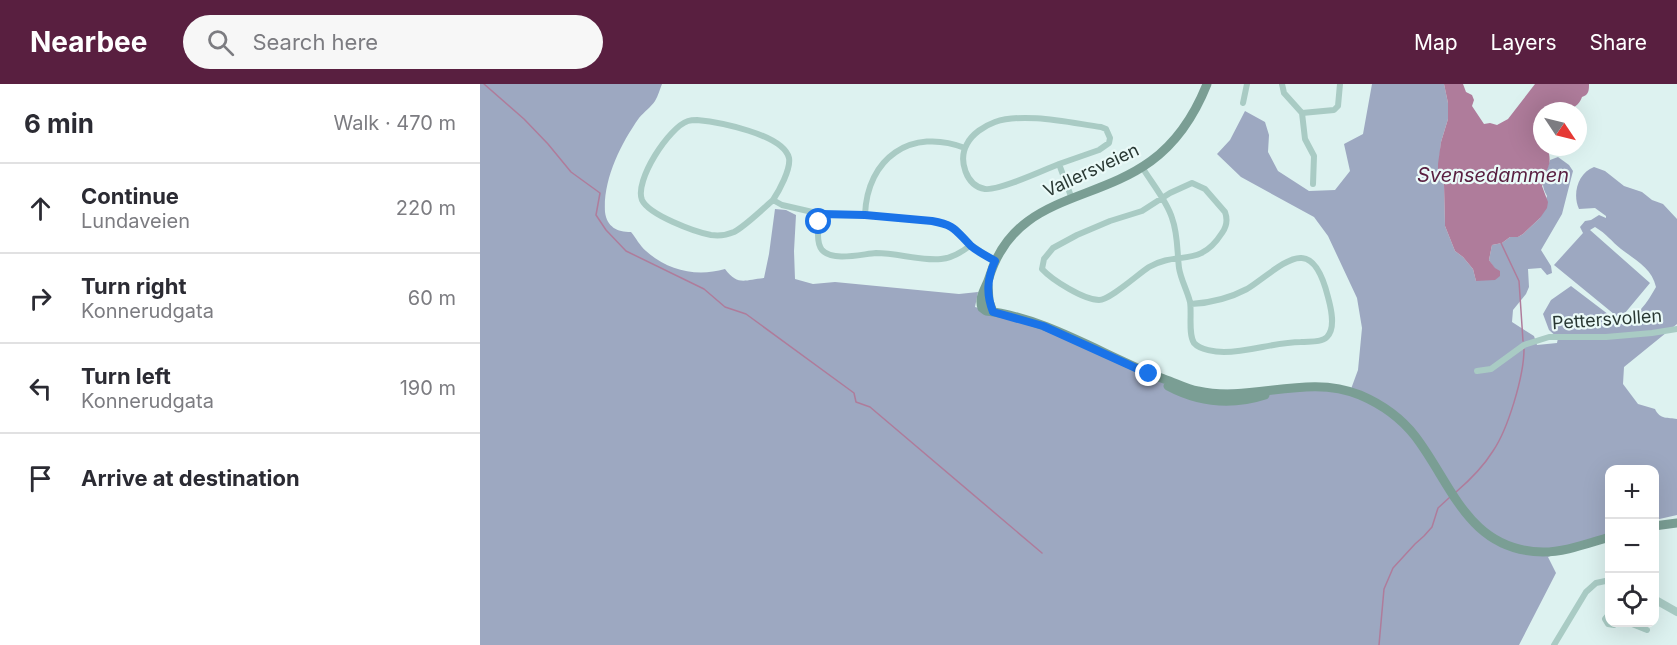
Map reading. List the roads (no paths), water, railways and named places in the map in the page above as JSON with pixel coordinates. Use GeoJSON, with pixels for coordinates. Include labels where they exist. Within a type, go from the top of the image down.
{"type":"FeatureCollection","features":[{"type":"Feature","properties":{"kind":"main road","name":"Vallersveien"},"geometry":{"type":"LineString","coordinates":[[1207,84],[1187,123],[1160,153],[1142,167],[1040,213],[1021,225],[1010,236],[995,261],[988,282],[989,301],[993,312],[1043,326],[1149,374],[1195,391],[1231,394],[1308,386],[1329,387],[1351,392],[1386,409],[1402,421],[1414,435],[1457,503],[1468,517],[1489,535],[1524,550],[1535,551],[1557,551],[1605,539]]}},
{"type":"Feature","properties":{"kind":"main road"},"geometry":{"type":"LineString","coordinates":[[1659,525],[1677,523]]}},
{"type":"Feature","properties":{"kind":"street"},"geometry":{"type":"LineString","coordinates":[[1243,103],[1247,84]]}},
{"type":"Feature","properties":{"kind":"street"},"geometry":{"type":"LineString","coordinates":[[1282,84],[1284,93],[1302,112],[1305,139],[1314,156],[1313,184]]}},
{"type":"Feature","properties":{"kind":"street"},"geometry":{"type":"LineString","coordinates":[[1302,112],[1334,110],[1338,106],[1340,84]]}},
{"type":"Feature","properties":{"kind":"street"},"geometry":{"type":"LineString","coordinates":[[1010,118],[1065,121],[1106,129],[1110,138],[1105,146],[1059,164],[999,188],[986,189],[979,188],[968,177],[963,162],[965,148],[974,135],[995,122],[1010,118]]}},
{"type":"Feature","properties":{"kind":"street"},"geometry":{"type":"LineString","coordinates":[[697,120],[747,131],[782,147],[788,154],[789,166],[773,200],[734,232],[712,235],[658,214],[648,208],[641,194],[646,173],[669,136],[688,121],[697,120]]}},
{"type":"Feature","properties":{"kind":"street"},"geometry":{"type":"LineString","coordinates":[[865,215],[866,198],[871,183],[877,170],[890,155],[922,142],[944,142],[965,148]]}},
{"type":"Feature","properties":{"kind":"street"},"geometry":{"type":"LineString","coordinates":[[1059,164],[1072,199]]}},
{"type":"Feature","properties":{"kind":"street"},"geometry":{"type":"LineString","coordinates":[[1142,167],[1172,216],[1182,279],[1191,304],[1191,325],[1193,341],[1196,344],[1212,351],[1239,351],[1284,343],[1321,341],[1326,338],[1332,328],[1328,295],[1322,278],[1312,262],[1301,257],[1233,295],[1208,303],[1191,304]]}},
{"type":"Feature","properties":{"kind":"street"},"geometry":{"type":"LineString","coordinates":[[1192,183],[1210,194],[1227,216],[1224,230],[1215,244],[1208,251],[1193,258],[1163,261],[1151,266],[1112,295],[1097,300],[1058,283],[1042,269],[1044,259],[1053,248],[1110,221],[1142,212],[1162,199],[1192,183]]}},
{"type":"Feature","properties":{"kind":"street"},"geometry":{"type":"LineString","coordinates":[[773,200],[782,205],[821,214],[865,215],[946,224],[956,229],[970,245],[995,261]]}},
{"type":"Feature","properties":{"kind":"street"},"geometry":{"type":"LineString","coordinates":[[821,214],[818,241],[820,248],[826,253],[835,255],[855,256],[876,253],[940,259],[957,254],[970,245]]}},
{"type":"Feature","properties":{"kind":"street","name":"Pettersvollen"},"geometry":{"type":"LineString","coordinates":[[1477,371],[1491,369],[1524,345],[1549,337],[1606,337],[1652,333],[1677,328]]}},
{"type":"Feature","properties":{"kind":"street"},"geometry":{"type":"LineString","coordinates":[[1554,645],[1586,592],[1596,583],[1605,581]]}},
{"type":"Feature","properties":{"kind":"street"},"geometry":{"type":"LineString","coordinates":[[1659,602],[1677,612]]}},
{"type":"Feature","properties":{"kind":"street"},"geometry":{"type":"LineString","coordinates":[[1640,627],[1647,630]]}},
{"type":"Feature","properties":{"kind":"water","name":"Svensedammen"},"geometry":{"type":"Polygon","coordinates":[[[1444,84],[1463,84],[1466,92],[1472,95],[1474,100],[1472,106],[1484,124],[1497,125],[1508,119],[1535,84],[1589,84],[1587,94],[1579,102],[1533,102],[1533,156],[1549,156],[1542,186],[1548,202],[1547,208],[1523,234],[1492,245],[1489,260],[1500,271],[1500,276],[1495,280],[1476,281],[1473,269],[1455,251],[1445,226],[1444,185],[1438,175],[1438,164],[1441,142],[1448,119],[1448,103],[1444,84]]]}},
{"type":"Feature","properties":{"kind":"waterway"},"geometry":{"type":"LineString","coordinates":[[484,84],[524,119],[571,172],[600,193],[596,215],[606,230],[626,251],[704,289],[725,307],[746,314],[854,393],[856,402],[870,407],[1042,553]]}},
{"type":"Feature","properties":{"kind":"waterway"},"geometry":{"type":"LineString","coordinates":[[1501,243],[1519,281],[1523,341]]}},
{"type":"Feature","properties":{"kind":"waterway"},"geometry":{"type":"LineString","coordinates":[[1456,492],[1481,468],[1499,441],[1518,387],[1524,349]]}},
{"type":"Feature","properties":{"kind":"waterway"},"geometry":{"type":"LineString","coordinates":[[1379,645],[1384,589],[1393,568],[1432,527],[1438,508],[1450,497]]}}]}
